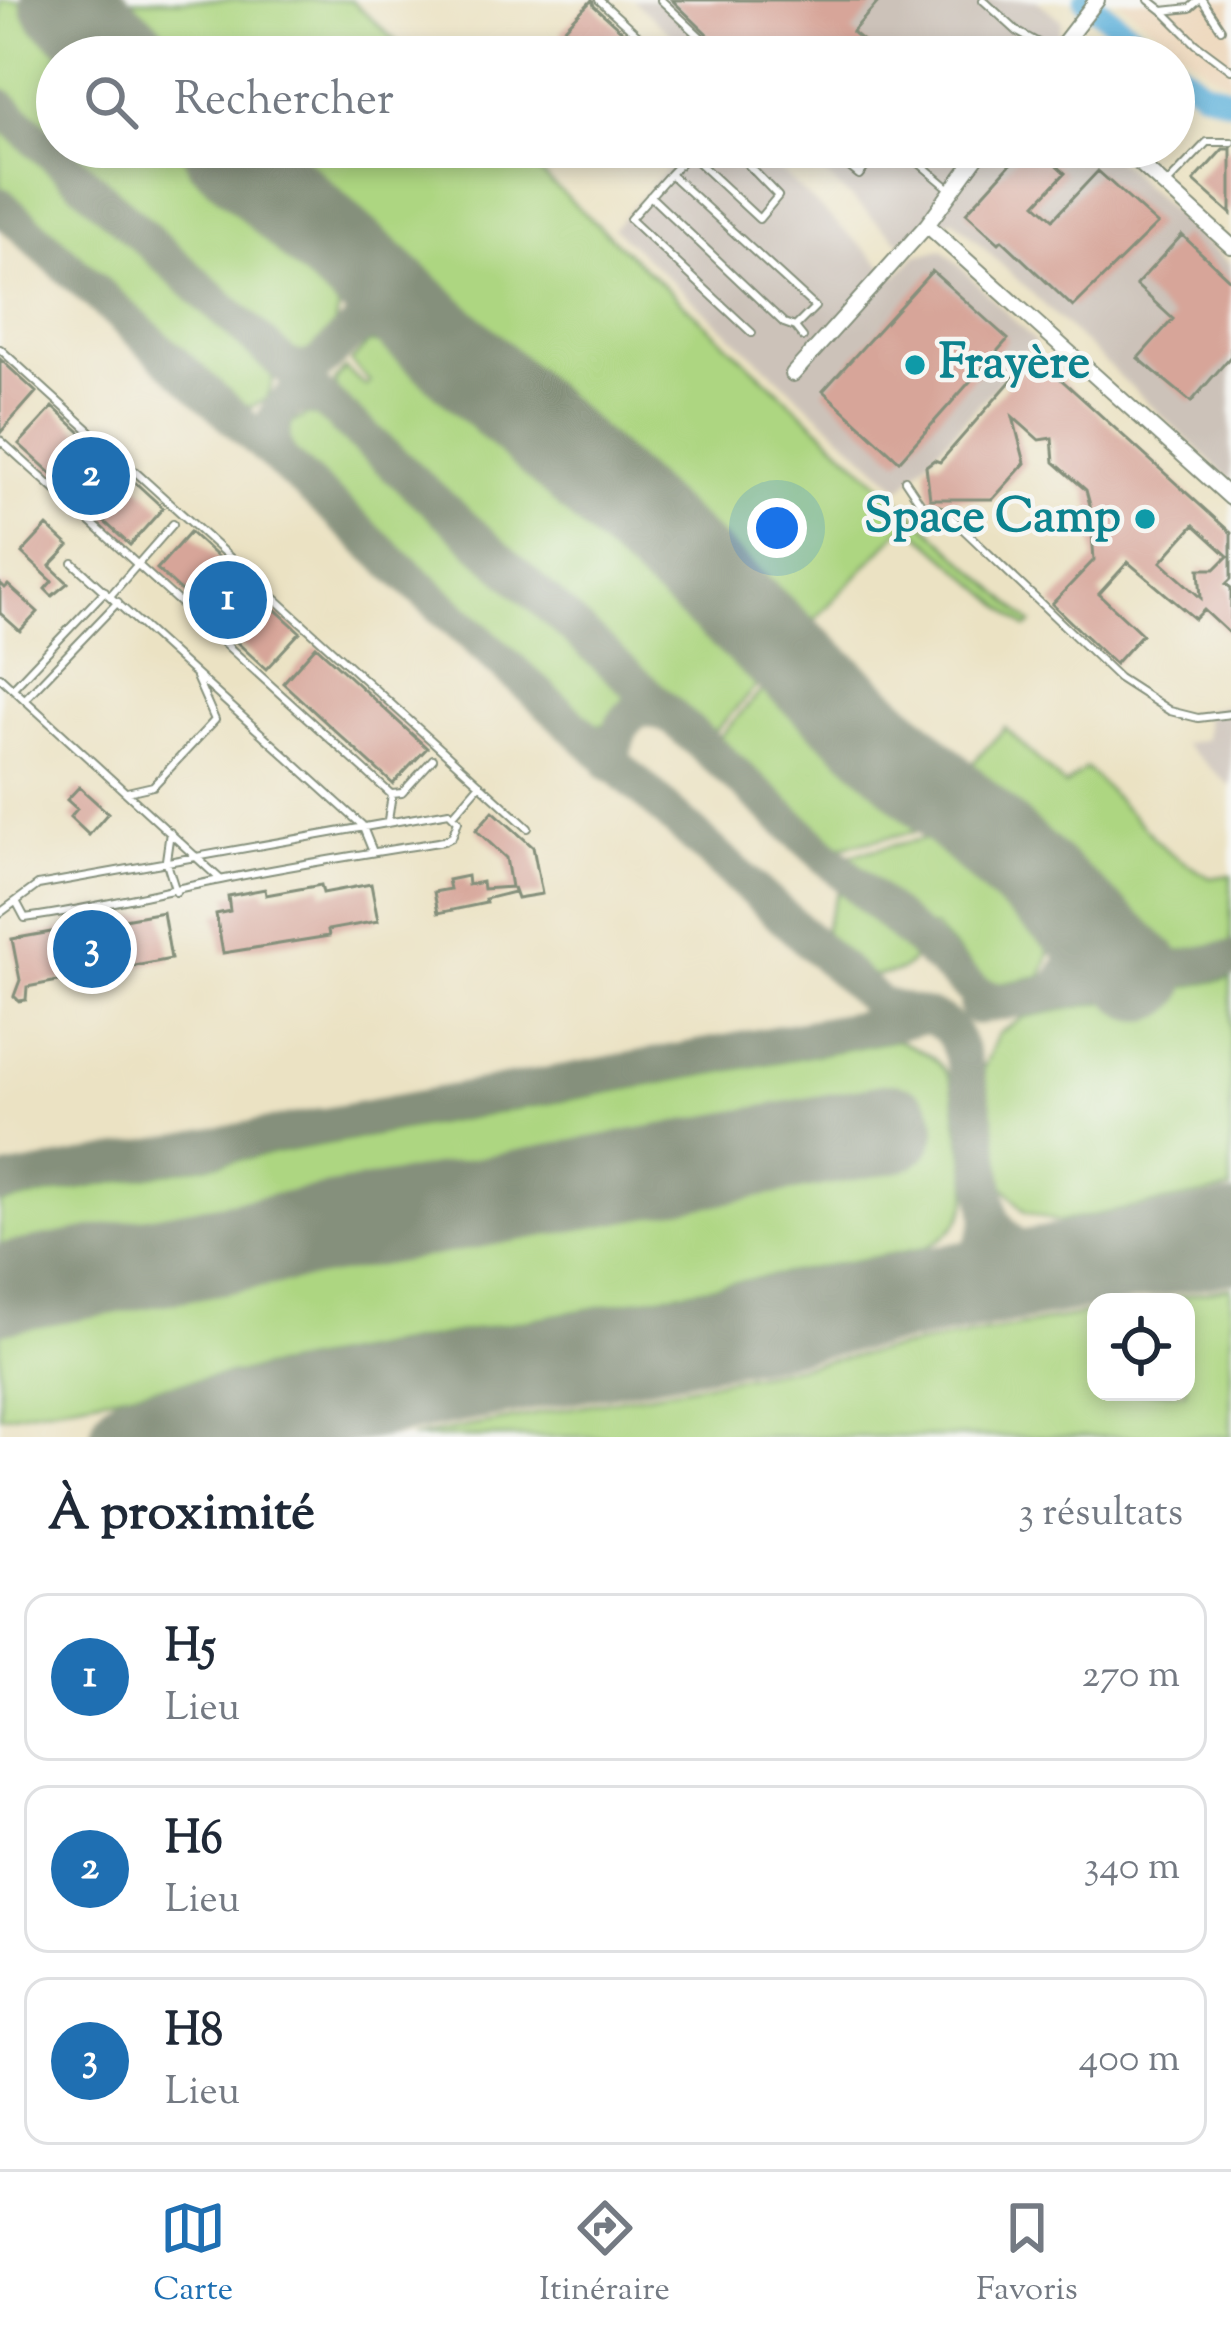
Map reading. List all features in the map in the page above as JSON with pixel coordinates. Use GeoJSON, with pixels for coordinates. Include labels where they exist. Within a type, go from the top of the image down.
{"type":"FeatureCollection","features":[{"type":"Feature","properties":{"kind":"street"},"geometry":{"type":"LineString","coordinates":[[1069,36],[1097,0]]}},
{"type":"Feature","properties":{"kind":"street"},"geometry":{"type":"LineString","coordinates":[[793,374],[928,225],[969,168]]}},
{"type":"Feature","properties":{"kind":"street"},"geometry":{"type":"LineString","coordinates":[[1145,168],[1231,246]]}},
{"type":"Feature","properties":{"kind":"street"},"geometry":{"type":"LineString","coordinates":[[928,225],[1231,498]]}},
{"type":"Feature","properties":{"kind":"lane"},"geometry":{"type":"LineString","coordinates":[[598,0],[638,36]]}},
{"type":"Feature","properties":{"kind":"lane"},"geometry":{"type":"LineString","coordinates":[[661,0],[700,36]]}},
{"type":"Feature","properties":{"kind":"lane"},"geometry":{"type":"LineString","coordinates":[[983,0],[1024,36]]}},
{"type":"Feature","properties":{"kind":"lane"},"geometry":{"type":"LineString","coordinates":[[1149,0],[1188,36]]}},
{"type":"Feature","properties":{"kind":"lane"},"geometry":{"type":"LineString","coordinates":[[1163,11],[1190,8],[1200,0],[1221,29]]}},
{"type":"Feature","properties":{"kind":"lane"},"geometry":{"type":"LineString","coordinates":[[1195,43],[1231,70]]}},
{"type":"Feature","properties":{"kind":"lane"},"geometry":{"type":"LineString","coordinates":[[1195,155],[1207,142],[1231,142]]}},
{"type":"Feature","properties":{"kind":"lane"},"geometry":{"type":"LineString","coordinates":[[676,168],[630,219],[752,333]]}},
{"type":"Feature","properties":{"kind":"lane"},"geometry":{"type":"LineString","coordinates":[[704,168],[759,219],[778,196],[751,168]]}},
{"type":"Feature","properties":{"kind":"lane"},"geometry":{"type":"LineString","coordinates":[[925,168],[952,191]]}},
{"type":"Feature","properties":{"kind":"lane"},"geometry":{"type":"LineString","coordinates":[[1165,186],[1182,168]]}},
{"type":"Feature","properties":{"kind":"lane"},"geometry":{"type":"LineString","coordinates":[[670,174],[814,307],[795,327]]}},
{"type":"Feature","properties":{"kind":"lane"},"geometry":{"type":"LineString","coordinates":[[650,196],[816,349]]}},
{"type":"Feature","properties":{"kind":"lane"},"geometry":{"type":"LineString","coordinates":[[0,349],[528,828]]}},
{"type":"Feature","properties":{"kind":"lane"},"geometry":{"type":"LineString","coordinates":[[0,440],[392,794],[402,793],[433,758]]}},
{"type":"Feature","properties":{"kind":"lane"},"geometry":{"type":"LineString","coordinates":[[905,480],[921,504],[944,512],[1119,678],[1170,711],[1198,718],[1231,714]]}},
{"type":"Feature","properties":{"kind":"lane"},"geometry":{"type":"LineString","coordinates":[[26,699],[173,524]]}},
{"type":"Feature","properties":{"kind":"lane"},"geometry":{"type":"LineString","coordinates":[[73,563],[362,824],[373,852]]}},
{"type":"Feature","properties":{"kind":"lane"},"geometry":{"type":"LineString","coordinates":[[13,688],[111,596]]}},
{"type":"Feature","properties":{"kind":"lane"},"geometry":{"type":"LineString","coordinates":[[127,792],[153,786],[215,720],[195,674]]}},
{"type":"Feature","properties":{"kind":"lane"},"geometry":{"type":"LineString","coordinates":[[0,676],[220,879]]}},
{"type":"Feature","properties":{"kind":"lane"},"geometry":{"type":"LineString","coordinates":[[454,814],[480,784]]}},
{"type":"Feature","properties":{"kind":"lane"},"geometry":{"type":"LineString","coordinates":[[388,820],[392,794]]}},
{"type":"Feature","properties":{"kind":"lane"},"geometry":{"type":"LineString","coordinates":[[0,913],[38,885],[362,824],[454,814]]}},
{"type":"Feature","properties":{"kind":"lane"},"geometry":{"type":"LineString","coordinates":[[17,903],[25,918],[452,837],[457,829],[454,814]]}},
{"type":"Feature","properties":{"kind":"lane"},"geometry":{"type":"LineString","coordinates":[[170,832],[166,860],[176,892]]}},
{"type":"Feature","properties":{"kind":"shaded area"},"geometry":{"type":"Polygon","coordinates":[[[633,0],[1036,0],[1062,20],[1059,36],[673,36],[633,0]]]}},
{"type":"Feature","properties":{"kind":"shaded area"},"geometry":{"type":"Polygon","coordinates":[[[1118,0],[1231,0],[1231,84],[1195,61],[1195,36],[1164,36],[1118,0]]]}},
{"type":"Feature","properties":{"kind":"shaded area"},"geometry":{"type":"Polygon","coordinates":[[[668,168],[777,168],[895,277],[917,255],[943,250],[1036,342],[901,489],[613,228],[668,168]]]}},
{"type":"Feature","properties":{"kind":"shaded area"},"geometry":{"type":"Polygon","coordinates":[[[818,168],[1125,168],[1231,265],[1231,481],[953,219],[899,242],[818,168]]]}},
{"type":"Feature","properties":{"kind":"shaded area"},"geometry":{"type":"Polygon","coordinates":[[[1231,704],[1231,786],[1183,744],[1206,739],[1206,710],[1231,704]]]}},
{"type":"Feature","properties":{"kind":"green space"},"geometry":{"type":"Polygon","coordinates":[[[0,0],[18,0],[58,36],[36,36],[36,126],[0,93],[0,0]]]}},
{"type":"Feature","properties":{"kind":"green space"},"geometry":{"type":"Polygon","coordinates":[[[112,0],[351,0],[390,36],[151,36],[112,0]]]}},
{"type":"Feature","properties":{"kind":"green space"},"geometry":{"type":"Polygon","coordinates":[[[0,120],[36,152],[36,168],[53,168],[269,362],[273,381],[267,399],[251,407],[230,402],[0,195],[0,120]]]}},
{"type":"Feature","properties":{"kind":"green space"},"geometry":{"type":"Polygon","coordinates":[[[82,168],[203,168],[336,288],[337,315],[319,346],[307,353],[279,349],[82,168]]]}},
{"type":"Feature","properties":{"kind":"green space"},"geometry":{"type":"Polygon","coordinates":[[[296,168],[535,168],[1032,623],[1027,628],[915,530],[900,530],[804,631],[296,168]]]}},
{"type":"Feature","properties":{"kind":"green space"},"geometry":{"type":"Polygon","coordinates":[[[369,342],[393,345],[762,680],[709,738],[344,405],[336,395],[335,381],[345,369],[366,386],[370,382],[351,362],[369,342]]]}},
{"type":"Feature","properties":{"kind":"green space"},"geometry":{"type":"Polygon","coordinates":[[[308,414],[329,418],[621,685],[625,699],[618,714],[604,725],[589,725],[292,455],[287,439],[292,423],[308,414]]]}},
{"type":"Feature","properties":{"kind":"green space"},"geometry":{"type":"Polygon","coordinates":[[[767,685],[924,830],[834,848],[714,743],[767,685]]]}},
{"type":"Feature","properties":{"kind":"green space"},"geometry":{"type":"Polygon","coordinates":[[[1005,728],[1065,786],[1086,768],[1168,852],[1210,878],[1231,875],[1231,942],[1175,952],[1159,947],[970,779],[970,766],[1005,728]]]}},
{"type":"Feature","properties":{"kind":"green space"},"geometry":{"type":"Polygon","coordinates":[[[932,837],[1042,935],[1048,960],[1042,976],[990,986],[934,927],[918,928],[840,857],[932,837]]]}},
{"type":"Feature","properties":{"kind":"green space"},"geometry":{"type":"Polygon","coordinates":[[[849,891],[916,952],[903,969],[867,976],[825,939],[837,894],[849,891]]]}},
{"type":"Feature","properties":{"kind":"green space"},"geometry":{"type":"Polygon","coordinates":[[[1231,978],[1231,1190],[1059,1222],[1025,1212],[1003,1185],[983,1070],[998,1034],[1024,1017],[1231,978]]]}},
{"type":"Feature","properties":{"kind":"green space"},"geometry":{"type":"Polygon","coordinates":[[[896,1040],[933,1058],[949,1078],[966,1163],[964,1210],[957,1224],[925,1248],[0,1416],[0,1203],[896,1040]]]}},
{"type":"Feature","properties":{"kind":"green space"},"geometry":{"type":"Polygon","coordinates":[[[1231,1287],[1231,1437],[411,1437],[1087,1314],[1087,1401],[1195,1401],[1195,1294],[1231,1287]]]}},
{"type":"Feature","properties":{"kind":"building"},"geometry":{"type":"Polygon","coordinates":[[[592,0],[628,36],[563,36],[560,33],[592,0]]]}},
{"type":"Feature","properties":{"kind":"building"},"geometry":{"type":"Polygon","coordinates":[[[672,0],[880,0],[852,32],[857,36],[709,36],[672,0]]]}},
{"type":"Feature","properties":{"kind":"building"},"geometry":{"type":"Polygon","coordinates":[[[1223,149],[1231,149],[1231,214],[1194,181],[1223,149]]]}},
{"type":"Feature","properties":{"kind":"building"},"geometry":{"type":"Polygon","coordinates":[[[1007,168],[1060,168],[1065,173],[1036,204],[1053,219],[1098,171],[1157,224],[1073,307],[966,213],[1007,168]]]}},
{"type":"Feature","properties":{"kind":"building"},"geometry":{"type":"Polygon","coordinates":[[[1182,235],[1231,281],[1231,356],[1191,402],[1138,358],[1173,319],[1136,285],[1182,235]]]}},
{"type":"Feature","properties":{"kind":"building","name":"Frayère"},"geometry":{"type":"Polygon","coordinates":[[[932,271],[1008,339],[899,461],[823,391],[932,271]]]}},
{"type":"Feature","properties":{"kind":"building"},"geometry":{"type":"Polygon","coordinates":[[[0,359],[36,392],[0,433],[0,359]]]}},
{"type":"Feature","properties":{"kind":"building","name":"Space Camp"},"geometry":{"type":"Polygon","coordinates":[[[1030,359],[1045,365],[1231,533],[1231,579],[1226,584],[1231,588],[1231,635],[1204,610],[1195,619],[1128,562],[1099,594],[1142,634],[1115,664],[1052,604],[1094,560],[1086,490],[1054,462],[1052,438],[1039,440],[1013,417],[1025,463],[993,499],[930,499],[926,466],[940,462],[1030,359]],[[1194,525],[1161,562],[1201,598],[1199,569],[1215,569],[1228,556],[1194,525]]]}},
{"type":"Feature","properties":{"kind":"building"},"geometry":{"type":"Polygon","coordinates":[[[53,407],[163,508],[130,545],[19,444],[53,407]]]}},
{"type":"Feature","properties":{"kind":"building"},"geometry":{"type":"Polygon","coordinates":[[[47,526],[69,546],[50,566],[68,583],[52,596],[45,589],[52,581],[22,553],[47,526]]]}},
{"type":"Feature","properties":{"kind":"building"},"geometry":{"type":"Polygon","coordinates":[[[190,532],[300,632],[266,669],[157,569],[190,532]]]}},
{"type":"Feature","properties":{"kind":"building"},"geometry":{"type":"Polygon","coordinates":[[[0,583],[38,612],[20,631],[0,613],[0,583]]]}},
{"type":"Feature","properties":{"kind":"building"},"geometry":{"type":"Polygon","coordinates":[[[316,646],[427,748],[393,784],[283,683],[316,646]]]}},
{"type":"Feature","properties":{"kind":"building"},"geometry":{"type":"Polygon","coordinates":[[[79,787],[108,813],[89,835],[70,817],[77,809],[67,800],[79,787]]]}},
{"type":"Feature","properties":{"kind":"building"},"geometry":{"type":"Polygon","coordinates":[[[493,811],[533,847],[542,894],[517,898],[513,887],[514,892],[485,899],[486,903],[438,913],[434,892],[450,889],[448,880],[467,876],[468,885],[482,882],[483,889],[511,887],[506,858],[476,830],[493,811]]]}},
{"type":"Feature","properties":{"kind":"building"},"geometry":{"type":"Polygon","coordinates":[[[371,884],[378,921],[328,930],[329,936],[223,953],[216,914],[230,911],[228,896],[321,885],[323,893],[371,884]]]}},
{"type":"Feature","properties":{"kind":"building"},"geometry":{"type":"Polygon","coordinates":[[[163,912],[171,959],[27,987],[26,1000],[14,996],[20,980],[12,939],[163,912]]]}},
{"type":"Feature","properties":{"kind":"waterway"},"geometry":{"type":"LineString","coordinates":[[1086,0],[1133,36]]}},
{"type":"Feature","properties":{"kind":"waterway"},"geometry":{"type":"LineString","coordinates":[[1195,84],[1231,100]]}},
{"type":"Feature","properties":{"kind":"taxiway"},"geometry":{"type":"LineString","coordinates":[[0,106],[36,139]]}},
{"type":"Feature","properties":{"kind":"taxiway"},"geometry":{"type":"LineString","coordinates":[[68,168],[963,981],[978,994],[1002,1002]]}},
{"type":"Feature","properties":{"kind":"taxiway"},"geometry":{"type":"LineString","coordinates":[[0,205],[878,1003],[948,1028],[970,1088],[991,1218],[971,1262],[933,1292]]}},
{"type":"Feature","properties":{"kind":"taxiway"},"geometry":{"type":"LineString","coordinates":[[284,364],[302,369],[317,365],[356,330],[374,322],[399,321],[431,332]]}},
{"type":"Feature","properties":{"kind":"taxiway"},"geometry":{"type":"LineString","coordinates":[[282,462],[274,443],[276,416],[297,396],[322,399]]}},
{"type":"Feature","properties":{"kind":"taxiway"},"geometry":{"type":"LineString","coordinates":[[611,764],[622,727],[637,712],[659,712],[674,719]]}},
{"type":"Feature","properties":{"kind":"taxiway"},"geometry":{"type":"LineString","coordinates":[[1052,993],[1068,973],[1075,953],[1066,907]]}},
{"type":"Feature","properties":{"kind":"taxiway"},"geometry":{"type":"LineString","coordinates":[[977,1007],[1231,959]]}},
{"type":"Feature","properties":{"kind":"taxiway"},"geometry":{"type":"LineString","coordinates":[[0,1185],[917,1018]]}},
{"type":"Feature","properties":{"kind":"taxiway"},"geometry":{"type":"LineString","coordinates":[[991,1218],[1010,1242],[1031,1255],[1085,1264]]}},
{"type":"Feature","properties":{"kind":"runway"},"geometry":{"type":"LineString","coordinates":[[65,0],[105,36]]}},
{"type":"Feature","properties":{"kind":"runway"},"geometry":{"type":"LineString","coordinates":[[250,168],[1142,976]]}},
{"type":"Feature","properties":{"kind":"runway"},"geometry":{"type":"LineString","coordinates":[[0,1289],[891,1128]]}},
{"type":"Feature","properties":{"kind":"runway"},"geometry":{"type":"LineString","coordinates":[[135,1437],[1231,1238]]}},
{"type":"Feature","properties":{"kind":"place","name":"Frayère"},"geometry":{"type":"Point","coordinates":[915,365]}},
{"type":"Feature","properties":{"kind":"place","name":"H6"},"geometry":{"type":"Point","coordinates":[91,476]}},
{"type":"Feature","properties":{"kind":"place","name":"Space Camp"},"geometry":{"type":"Point","coordinates":[1145,519]}},
{"type":"Feature","properties":{"kind":"place","name":"H5"},"geometry":{"type":"Point","coordinates":[228,600]}},
{"type":"Feature","properties":{"kind":"place","name":"H8"},"geometry":{"type":"Point","coordinates":[92,949]}}]}
